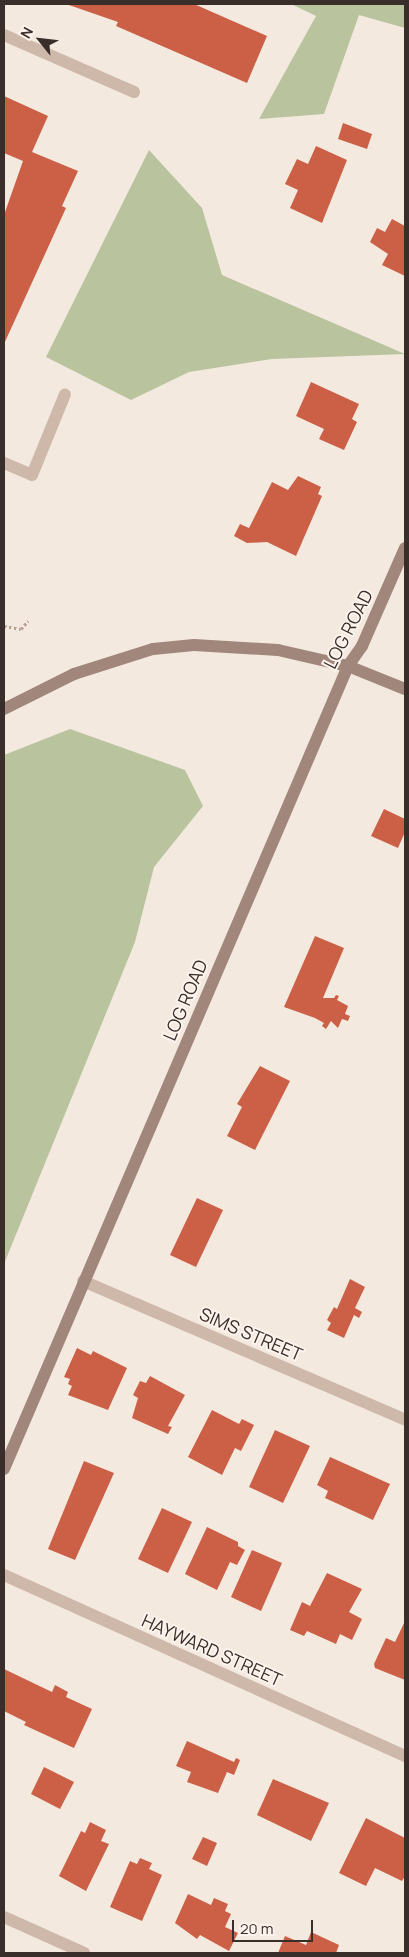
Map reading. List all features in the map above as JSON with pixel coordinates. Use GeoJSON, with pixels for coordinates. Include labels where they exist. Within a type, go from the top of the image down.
{"type":"FeatureCollection","features":[{"type":"Feature","properties":{"kind":"street"},"geometry":{"type":"LineString","coordinates":[[4,35],[134,92]]}},
{"type":"Feature","properties":{"kind":"street"},"geometry":{"type":"LineString","coordinates":[[4,463],[32,475],[65,394]]}},
{"type":"Feature","properties":{"kind":"street","name":"LOG ROAD"},"geometry":{"type":"LineString","coordinates":[[4,1469],[348,666],[362,646],[405,548]]}},
{"type":"Feature","properties":{"kind":"street"},"geometry":{"type":"LineString","coordinates":[[4,709],[74,674],[153,649],[194,645],[278,650],[348,666],[405,689]]}},
{"type":"Feature","properties":{"kind":"street","name":"SIMS STREET"},"geometry":{"type":"LineString","coordinates":[[84,1281],[405,1420]]}},
{"type":"Feature","properties":{"kind":"street","name":"HAYWARD STREET"},"geometry":{"type":"LineString","coordinates":[[4,1575],[405,1756]]}},
{"type":"Feature","properties":{"kind":"street"},"geometry":{"type":"LineString","coordinates":[[4,1917],[84,1953]]}},
{"type":"Feature","properties":{"kind":"path"},"geometry":{"type":"LineString","coordinates":[[4,626],[21,628],[28,620]]}},
{"type":"Feature","properties":{"kind":"green space"},"geometry":{"type":"Polygon","coordinates":[[[291,4],[405,4],[405,28],[359,15],[324,114],[259,119],[316,16],[291,4]]]}},
{"type":"Feature","properties":{"kind":"green space"},"geometry":{"type":"Polygon","coordinates":[[[149,150],[202,208],[222,275],[405,354],[272,359],[189,372],[131,400],[46,357],[149,150]]]}},
{"type":"Feature","properties":{"kind":"green space"},"geometry":{"type":"Polygon","coordinates":[[[70,729],[185,770],[203,806],[154,867],[135,942],[4,1264],[4,755],[70,729]]]}},
{"type":"Feature","properties":{"kind":"building"},"geometry":{"type":"Polygon","coordinates":[[[66,4],[194,4],[267,36],[247,83],[116,26],[118,22],[66,4]]]}},
{"type":"Feature","properties":{"kind":"building"},"geometry":{"type":"Polygon","coordinates":[[[4,96],[48,116],[32,152],[78,171],[62,206],[66,208],[4,344],[4,215],[23,161],[4,153],[4,96]]]}},
{"type":"Feature","properties":{"kind":"building"},"geometry":{"type":"Polygon","coordinates":[[[343,123],[372,134],[367,149],[338,139],[343,123]]]}},
{"type":"Feature","properties":{"kind":"building"},"geometry":{"type":"Polygon","coordinates":[[[316,146],[347,160],[322,223],[290,208],[298,190],[285,184],[297,159],[308,164],[316,146]]]}},
{"type":"Feature","properties":{"kind":"building"},"geometry":{"type":"Polygon","coordinates":[[[392,219],[405,226],[405,276],[382,265],[388,254],[370,242],[377,228],[385,232],[392,219]]]}},
{"type":"Feature","properties":{"kind":"building"},"geometry":{"type":"Polygon","coordinates":[[[311,382],[359,404],[352,419],[357,422],[344,450],[319,439],[324,429],[296,416],[311,382]]]}},
{"type":"Feature","properties":{"kind":"building"},"geometry":{"type":"Polygon","coordinates":[[[298,476],[321,487],[318,494],[322,496],[296,556],[267,542],[247,543],[234,536],[240,524],[249,528],[272,482],[288,490],[298,476]]]}},
{"type":"Feature","properties":{"kind":"building"},"geometry":{"type":"Polygon","coordinates":[[[384,809],[405,819],[405,832],[398,848],[371,836],[384,809]]]}},
{"type":"Feature","properties":{"kind":"building"},"geometry":{"type":"Polygon","coordinates":[[[315,936],[344,948],[323,998],[334,998],[336,995],[339,996],[337,1000],[348,1006],[345,1014],[350,1016],[348,1021],[342,1019],[338,1028],[331,1021],[326,1029],[322,1026],[324,1023],[315,1018],[284,1007],[315,936]]]}},
{"type":"Feature","properties":{"kind":"building"},"geometry":{"type":"Polygon","coordinates":[[[260,1066],[290,1081],[255,1150],[227,1136],[242,1107],[237,1104],[260,1066]]]}},
{"type":"Feature","properties":{"kind":"building"},"geometry":{"type":"Polygon","coordinates":[[[197,1198],[223,1210],[196,1267],[170,1255],[197,1198]]]}},
{"type":"Feature","properties":{"kind":"building"},"geometry":{"type":"Polygon","coordinates":[[[350,1279],[365,1287],[355,1308],[362,1312],[359,1318],[354,1315],[344,1338],[327,1330],[331,1323],[327,1320],[334,1307],[337,1309],[350,1279]]]}},
{"type":"Feature","properties":{"kind":"building"},"geometry":{"type":"Polygon","coordinates":[[[77,1348],[91,1355],[93,1351],[127,1368],[108,1410],[68,1395],[72,1386],[68,1384],[70,1379],[64,1377],[77,1348]]]}},
{"type":"Feature","properties":{"kind":"building"},"geometry":{"type":"Polygon","coordinates":[[[150,1376],[185,1395],[168,1426],[172,1427],[168,1434],[132,1418],[138,1398],[133,1395],[140,1381],[146,1383],[150,1376]]]}},
{"type":"Feature","properties":{"kind":"building"},"geometry":{"type":"Polygon","coordinates":[[[212,1410],[239,1424],[242,1419],[254,1425],[241,1451],[235,1448],[222,1475],[188,1457],[212,1410]]]}},
{"type":"Feature","properties":{"kind":"building"},"geometry":{"type":"Polygon","coordinates":[[[275,1430],[310,1446],[283,1503],[249,1487],[275,1430]]]}},
{"type":"Feature","properties":{"kind":"building"},"geometry":{"type":"Polygon","coordinates":[[[330,1457],[390,1484],[373,1520],[325,1498],[328,1491],[317,1485],[330,1457]]]}},
{"type":"Feature","properties":{"kind":"building"},"geometry":{"type":"Polygon","coordinates":[[[84,1461],[114,1473],[75,1560],[48,1549],[84,1461]]]}},
{"type":"Feature","properties":{"kind":"building"},"geometry":{"type":"Polygon","coordinates":[[[162,1508],[192,1522],[168,1573],[138,1559],[162,1508]]]}},
{"type":"Feature","properties":{"kind":"building"},"geometry":{"type":"Polygon","coordinates":[[[207,1527],[238,1542],[238,1546],[245,1550],[237,1565],[230,1562],[217,1590],[185,1574],[207,1527]]]}},
{"type":"Feature","properties":{"kind":"building"},"geometry":{"type":"Polygon","coordinates":[[[252,1550],[282,1563],[261,1611],[231,1597],[252,1550]]]}},
{"type":"Feature","properties":{"kind":"building"},"geometry":{"type":"Polygon","coordinates":[[[327,1573],[362,1589],[349,1612],[362,1619],[352,1640],[340,1634],[336,1644],[307,1631],[304,1636],[290,1630],[302,1602],[310,1606],[327,1573]]]}},
{"type":"Feature","properties":{"kind":"building"},"geometry":{"type":"Polygon","coordinates":[[[405,1621],[405,1680],[375,1668],[374,1664],[386,1638],[395,1642],[405,1621]]]}},
{"type":"Feature","properties":{"kind":"building"},"geometry":{"type":"Polygon","coordinates":[[[4,1669],[52,1692],[55,1685],[68,1692],[66,1697],[92,1709],[74,1748],[24,1725],[26,1722],[4,1711],[4,1669]]]}},
{"type":"Feature","properties":{"kind":"building"},"geometry":{"type":"Polygon","coordinates":[[[187,1741],[234,1762],[236,1758],[240,1760],[234,1775],[227,1772],[218,1793],[187,1782],[191,1772],[176,1766],[187,1741]]]}},
{"type":"Feature","properties":{"kind":"building"},"geometry":{"type":"Polygon","coordinates":[[[44,1767],[74,1782],[60,1809],[31,1794],[44,1767]]]}},
{"type":"Feature","properties":{"kind":"building"},"geometry":{"type":"Polygon","coordinates":[[[273,1779],[329,1803],[311,1841],[257,1815],[273,1779]]]}},
{"type":"Feature","properties":{"kind":"building"},"geometry":{"type":"Polygon","coordinates":[[[366,1818],[405,1838],[405,1876],[402,1881],[375,1868],[366,1886],[339,1873],[366,1818]]]}},
{"type":"Feature","properties":{"kind":"building"},"geometry":{"type":"Polygon","coordinates":[[[90,1822],[106,1830],[101,1841],[109,1844],[86,1891],[59,1876],[81,1831],[85,1833],[90,1822]]]}},
{"type":"Feature","properties":{"kind":"building"},"geometry":{"type":"Polygon","coordinates":[[[203,1837],[217,1843],[207,1866],[192,1859],[203,1837]]]}},
{"type":"Feature","properties":{"kind":"building"},"geometry":{"type":"Polygon","coordinates":[[[140,1858],[152,1863],[149,1869],[162,1875],[142,1921],[110,1907],[130,1861],[137,1864],[140,1858]]]}},
{"type":"Feature","properties":{"kind":"building"},"geometry":{"type":"Polygon","coordinates":[[[188,1894],[211,1905],[214,1898],[228,1904],[225,1911],[231,1914],[225,1927],[238,1933],[229,1951],[200,1935],[197,1939],[175,1923],[188,1894]]]}},
{"type":"Feature","properties":{"kind":"building"},"geometry":{"type":"Polygon","coordinates":[[[311,1932],[339,1945],[336,1953],[278,1953],[285,1936],[306,1945],[311,1932]]]}}]}
